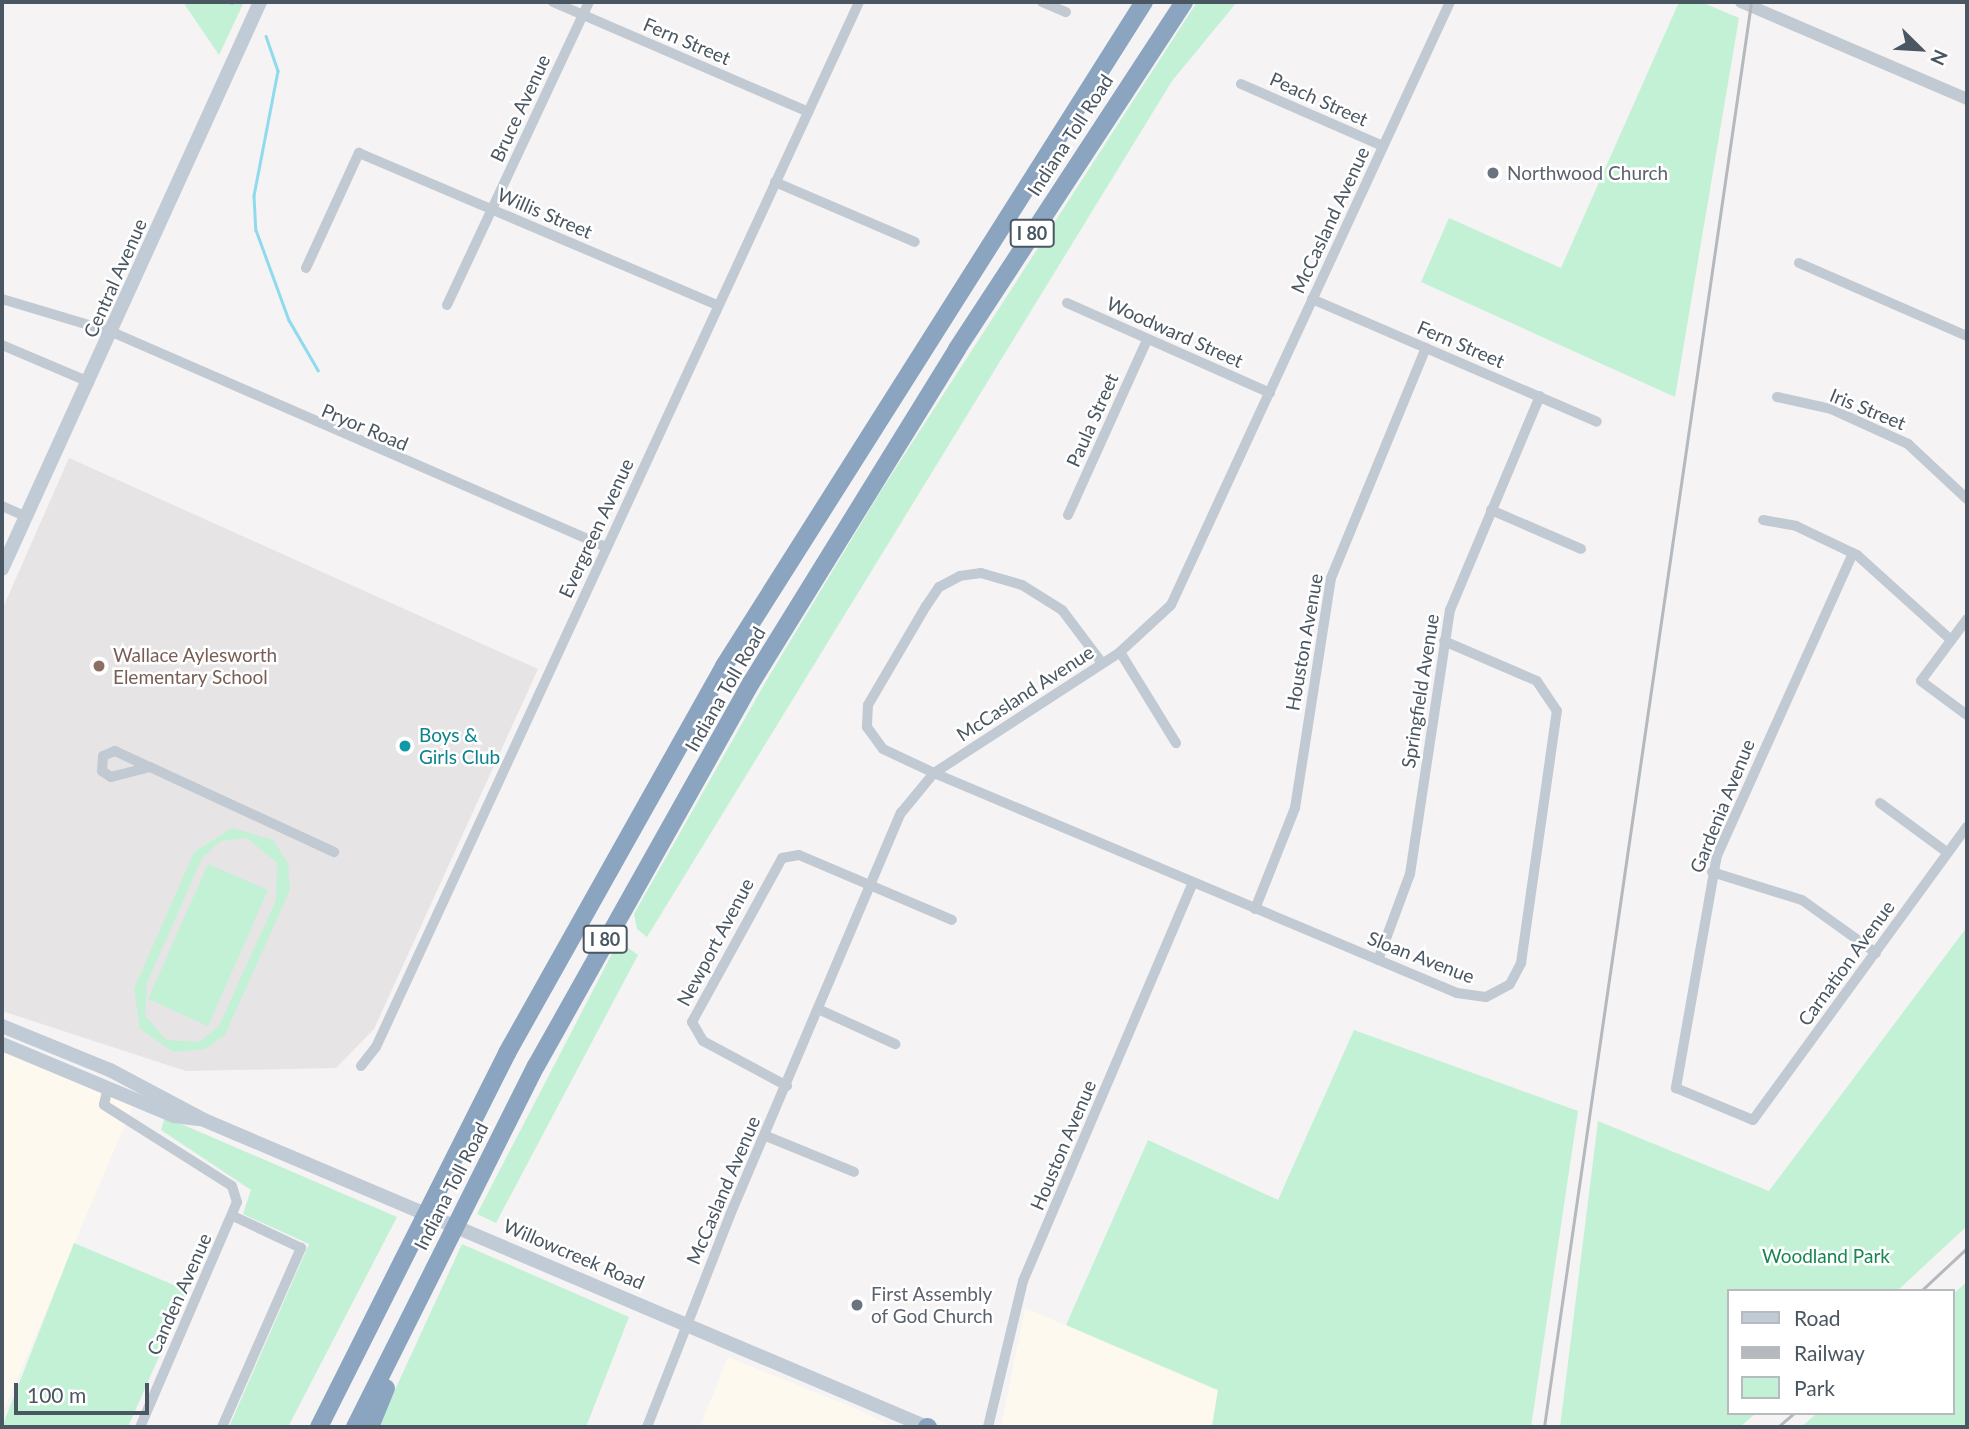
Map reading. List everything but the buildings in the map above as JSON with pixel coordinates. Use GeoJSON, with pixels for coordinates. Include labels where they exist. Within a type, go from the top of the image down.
{"type":"FeatureCollection","features":[{"type":"Feature","properties":{"kind":"highway","name":"Indiana Toll Road"},"geometry":{"type":"LineString","coordinates":[[319,1427],[507,1053],[724,666],[1144,2]]}},
{"type":"Feature","properties":{"kind":"highway","name":"Indiana Toll Road"},"geometry":{"type":"LineString","coordinates":[[355,1427],[414,1305],[610,929],[751,683],[957,349],[1184,2]]}},
{"type":"Feature","properties":{"kind":"highway"},"geometry":{"type":"LineString","coordinates":[[370,1427],[414,1305]]}},
{"type":"Feature","properties":{"kind":"highway"},"geometry":{"type":"LineString","coordinates":[[309,1427],[362,1337]]}},
{"type":"Feature","properties":{"kind":"main road","name":"Central Avenue"},"geometry":{"type":"LineString","coordinates":[[2,569],[89,383],[260,2]]}},
{"type":"Feature","properties":{"kind":"main road","name":"Willowcreek Road"},"geometry":{"type":"LineString","coordinates":[[2,1026],[110,1070],[204,1120],[396,1198],[928,1427]]}},
{"type":"Feature","properties":{"kind":"main road","name":"Willowcreek Road"},"geometry":{"type":"LineString","coordinates":[[2,1044],[174,1116],[204,1120]]}},
{"type":"Feature","properties":{"kind":"street","name":"Fern Street"},"geometry":{"type":"LineString","coordinates":[[553,2],[808,112]]}},
{"type":"Feature","properties":{"kind":"street","name":"Bruce Avenue"},"geometry":{"type":"LineString","coordinates":[[447,305],[589,2]]}},
{"type":"Feature","properties":{"kind":"street","name":"Evergreen Avenue"},"geometry":{"type":"LineString","coordinates":[[361,1066],[376,1047],[859,2]]}},
{"type":"Feature","properties":{"kind":"street"},"geometry":{"type":"LineString","coordinates":[[1042,2],[1066,12]]}},
{"type":"Feature","properties":{"kind":"street","name":"McCasland Avenue"},"geometry":{"type":"LineString","coordinates":[[647,1427],[686,1323],[901,813],[934,773],[1120,652],[1171,605],[1450,2]]}},
{"type":"Feature","properties":{"kind":"street"},"geometry":{"type":"LineString","coordinates":[[1741,2],[1967,99]]}},
{"type":"Feature","properties":{"kind":"street","name":"Peach Street"},"geometry":{"type":"LineString","coordinates":[[1241,84],[1383,146]]}},
{"type":"Feature","properties":{"kind":"street","name":"Willis Street"},"geometry":{"type":"LineString","coordinates":[[306,268],[359,153],[717,305]]}},
{"type":"Feature","properties":{"kind":"street"},"geometry":{"type":"LineString","coordinates":[[775,182],[915,242]]}},
{"type":"Feature","properties":{"kind":"street"},"geometry":{"type":"LineString","coordinates":[[1799,263],[1967,336]]}},
{"type":"Feature","properties":{"kind":"street","name":"Pryor Road"},"geometry":{"type":"LineString","coordinates":[[2,299],[112,332],[606,547]]}},
{"type":"Feature","properties":{"kind":"street","name":"Fern Street"},"geometry":{"type":"LineString","coordinates":[[1312,299],[1597,422]]}},
{"type":"Feature","properties":{"kind":"street","name":"Woodward Street"},"geometry":{"type":"LineString","coordinates":[[1067,303],[1270,393]]}},
{"type":"Feature","properties":{"kind":"street","name":"Paula Street"},"geometry":{"type":"LineString","coordinates":[[1068,515],[1147,340]]}},
{"type":"Feature","properties":{"kind":"street"},"geometry":{"type":"LineString","coordinates":[[2,345],[89,383]]}},
{"type":"Feature","properties":{"kind":"street","name":"Houston Avenue"},"geometry":{"type":"LineString","coordinates":[[1255,909],[1295,808],[1331,578],[1426,348]]}},
{"type":"Feature","properties":{"kind":"street","name":"Springfield Avenue"},"geometry":{"type":"LineString","coordinates":[[1378,960],[1410,874],[1450,610],[1540,396]]}},
{"type":"Feature","properties":{"kind":"street","name":"Iris Street"},"geometry":{"type":"LineString","coordinates":[[1777,397],[1831,409],[1908,444],[1967,499]]}},
{"type":"Feature","properties":{"kind":"street"},"geometry":{"type":"LineString","coordinates":[[2,506],[27,517]]}},
{"type":"Feature","properties":{"kind":"street"},"geometry":{"type":"LineString","coordinates":[[1491,510],[1581,549]]}},
{"type":"Feature","properties":{"kind":"street"},"geometry":{"type":"LineString","coordinates":[[1763,520],[1796,526],[1853,552],[1951,640]]}},
{"type":"Feature","properties":{"kind":"street","name":"Gardenia Avenue"},"geometry":{"type":"LineString","coordinates":[[1753,1120],[1676,1088],[1712,872],[1853,552]]}},
{"type":"Feature","properties":{"kind":"street","name":"Sloan Avenue"},"geometry":{"type":"LineString","coordinates":[[1102,663],[1062,610],[1023,585],[981,573],[939,587],[871,698],[866,718],[883,749],[934,773],[1192,884],[1470,997],[1499,992],[1521,963],[1557,711],[1537,681],[1444,641]]}},
{"type":"Feature","properties":{"kind":"street"},"geometry":{"type":"LineString","coordinates":[[1967,619],[1922,681],[1967,715]]}},
{"type":"Feature","properties":{"kind":"street"},"geometry":{"type":"LineString","coordinates":[[1120,652],[1176,743]]}},
{"type":"Feature","properties":{"kind":"street"},"geometry":{"type":"LineString","coordinates":[[150,767],[334,852]]}},
{"type":"Feature","properties":{"kind":"street"},"geometry":{"type":"LineString","coordinates":[[1880,803],[1948,853]]}},
{"type":"Feature","properties":{"kind":"street","name":"Carnation Avenue"},"geometry":{"type":"LineString","coordinates":[[1753,1120],[1967,827]]}},
{"type":"Feature","properties":{"kind":"street","name":"Newport Avenue"},"geometry":{"type":"LineString","coordinates":[[787,1086],[703,1041],[694,1013],[782,858],[799,855],[870,884]]}},
{"type":"Feature","properties":{"kind":"street"},"geometry":{"type":"LineString","coordinates":[[1712,872],[1802,900],[1876,953]]}},
{"type":"Feature","properties":{"kind":"street"},"geometry":{"type":"LineString","coordinates":[[870,884],[952,920]]}},
{"type":"Feature","properties":{"kind":"street","name":"Houston Avenue"},"geometry":{"type":"LineString","coordinates":[[988,1427],[1023,1281],[1192,884]]}},
{"type":"Feature","properties":{"kind":"street"},"geometry":{"type":"LineString","coordinates":[[818,1009],[895,1044]]}},
{"type":"Feature","properties":{"kind":"street","name":"Canden Avenue"},"geometry":{"type":"LineString","coordinates":[[108,1087],[104,1105],[232,1186],[233,1216],[141,1425]]}},
{"type":"Feature","properties":{"kind":"street"},"geometry":{"type":"LineString","coordinates":[[766,1136],[854,1172]]}},
{"type":"Feature","properties":{"kind":"street","name":"Canden Avenue"},"geometry":{"type":"LineString","coordinates":[[222,1427],[301,1248],[233,1216]]}},
{"type":"Feature","properties":{"kind":"shaded area"},"geometry":{"type":"Polygon","coordinates":[[[69,458],[538,669],[374,1029],[336,1068],[186,1071],[2,1011],[2,610],[69,458]]]}},
{"type":"Feature","properties":{"kind":"shaded area"},"geometry":{"type":"Polygon","coordinates":[[[2,1049],[134,1103],[2,1415],[2,1049]]]}},
{"type":"Feature","properties":{"kind":"shaded area"},"geometry":{"type":"Polygon","coordinates":[[[1025,1308],[1218,1391],[1211,1427],[1001,1427],[1025,1308]]]}},
{"type":"Feature","properties":{"kind":"shaded area"},"geometry":{"type":"Polygon","coordinates":[[[728,1357],[852,1407],[893,1427],[700,1427],[728,1357]]]}},
{"type":"Feature","properties":{"kind":"green space"},"geometry":{"type":"Polygon","coordinates":[[[183,2],[244,2],[219,55],[183,2]]]}},
{"type":"Feature","properties":{"kind":"green space"},"geometry":{"type":"Polygon","coordinates":[[[1197,2],[1237,2],[1172,81],[647,937],[637,929],[634,914],[765,683],[879,494],[1197,2]]]}},
{"type":"Feature","properties":{"kind":"green space"},"geometry":{"type":"Polygon","coordinates":[[[1679,2],[1701,2],[1739,18],[1675,397],[1421,282],[1449,218],[1561,268],[1679,2]]]}},
{"type":"Feature","properties":{"kind":"green space"},"geometry":{"type":"Polygon","coordinates":[[[232,828],[273,840],[288,863],[290,890],[225,1035],[205,1049],[173,1052],[140,1029],[134,989],[194,852],[232,828]],[[247,838],[221,841],[202,858],[147,983],[145,1015],[166,1040],[199,1042],[219,1026],[276,900],[277,863],[247,838]]]}},
{"type":"Feature","properties":{"kind":"green space"},"geometry":{"type":"Polygon","coordinates":[[[208,864],[268,890],[208,1026],[148,999],[208,864]]]}},
{"type":"Feature","properties":{"kind":"green space","name":"Woodland Park"},"geometry":{"type":"Polygon","coordinates":[[[1967,927],[1967,1226],[1899,1289],[1728,1289],[1728,1415],[1754,1415],[1740,1427],[1560,1427],[1598,1121],[1769,1191],[1967,927]]]}},
{"type":"Feature","properties":{"kind":"green space"},"geometry":{"type":"Polygon","coordinates":[[[624,945],[638,955],[496,1223],[477,1214],[616,946],[624,945]]]}},
{"type":"Feature","properties":{"kind":"green space"},"geometry":{"type":"Polygon","coordinates":[[[1354,1030],[1578,1111],[1531,1427],[1212,1427],[1218,1390],[1066,1325],[1148,1140],[1278,1200],[1354,1030]]]}},
{"type":"Feature","properties":{"kind":"green space"},"geometry":{"type":"Polygon","coordinates":[[[165,1117],[397,1217],[288,1427],[229,1427],[309,1244],[243,1214],[251,1190],[161,1130],[165,1117]]]}},
{"type":"Feature","properties":{"kind":"green space"},"geometry":{"type":"Polygon","coordinates":[[[74,1243],[188,1291],[128,1427],[2,1427],[74,1243]]]}},
{"type":"Feature","properties":{"kind":"green space"},"geometry":{"type":"Polygon","coordinates":[[[462,1244],[629,1317],[586,1427],[378,1427],[462,1244]]]}},
{"type":"Feature","properties":{"kind":"green space"},"geometry":{"type":"Polygon","coordinates":[[[1967,1282],[1967,1427],[1801,1427],[1815,1415],[1955,1415],[1955,1292],[1967,1282]]]}},
{"type":"Feature","properties":{"kind":"waterway"},"geometry":{"type":"LineString","coordinates":[[266,36],[278,71],[254,196],[256,230],[289,320],[318,370]]}},
{"type":"Feature","properties":{"kind":"railway"},"geometry":{"type":"LineString","coordinates":[[1544,1427],[1751,2]]}},
{"type":"Feature","properties":{"kind":"railway"},"geometry":{"type":"LineString","coordinates":[[1923,1289],[1967,1248]]}},
{"type":"Feature","properties":{"kind":"railway"},"geometry":{"type":"LineString","coordinates":[[1778,1427],[1792,1415]]}},
{"type":"Feature","properties":{"kind":"place","name":"Northwood Church"},"geometry":{"type":"Point","coordinates":[1493,173]}},
{"type":"Feature","properties":{"kind":"place","name":"Wallace Aylesworth Elementary School"},"geometry":{"type":"Point","coordinates":[99,666]}},
{"type":"Feature","properties":{"kind":"place","name":"Boys & Girls Club"},"geometry":{"type":"Point","coordinates":[405,746]}},
{"type":"Feature","properties":{"kind":"place","name":"First Assembly of God Church"},"geometry":{"type":"Point","coordinates":[857,1305]}}]}
